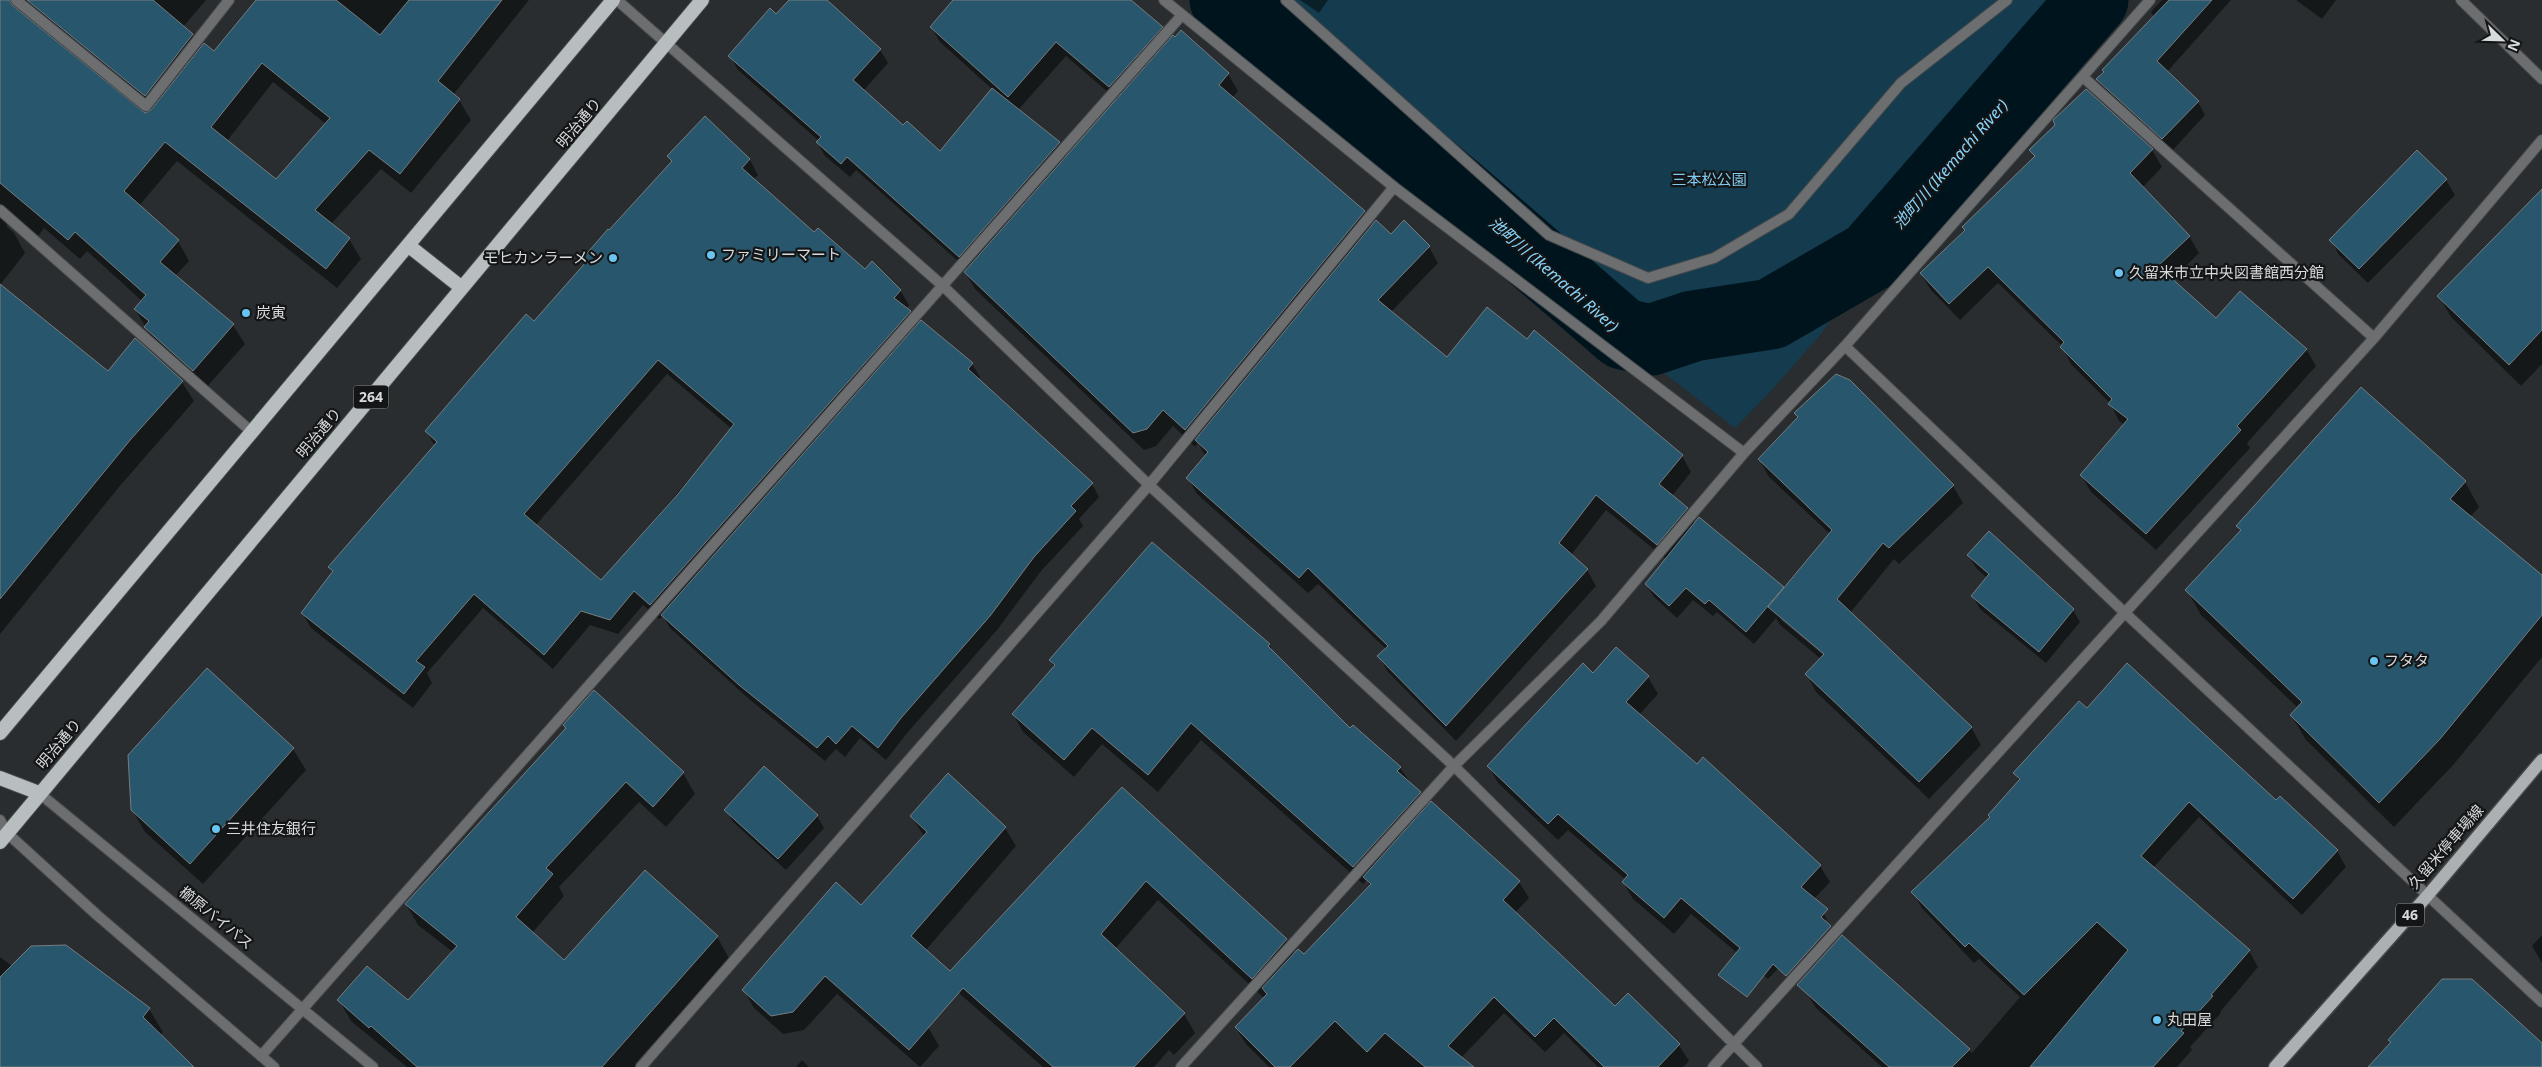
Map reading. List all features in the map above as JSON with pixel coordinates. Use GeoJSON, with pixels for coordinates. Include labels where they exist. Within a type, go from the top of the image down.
{"type":"FeatureCollection","features":[{"type":"Feature","properties":{"kind":"highway"},"geometry":{"type":"LineString","coordinates":[[0,733],[615,0]]}},
{"type":"Feature","properties":{"kind":"highway","name":"明治通り"},"geometry":{"type":"LineString","coordinates":[[4,837],[702,0]]}},
{"type":"Feature","properties":{"kind":"highway"},"geometry":{"type":"LineString","coordinates":[[409,246],[462,288]]}},
{"type":"Feature","properties":{"kind":"highway"},"geometry":{"type":"LineString","coordinates":[[0,778],[39,793]]}},
{"type":"Feature","properties":{"kind":"main road","name":"久留米停車場線"},"geometry":{"type":"LineString","coordinates":[[2275,1067],[2428,895],[2542,760]]}},
{"type":"Feature","properties":{"kind":"street"},"geometry":{"type":"LineString","coordinates":[[16,0],[146,106],[229,0]]}},
{"type":"Feature","properties":{"kind":"street"},"geometry":{"type":"LineString","coordinates":[[615,0],[668,42],[943,286],[1149,485],[1454,766],[1757,1067]]}},
{"type":"Feature","properties":{"kind":"street"},"geometry":{"type":"LineString","coordinates":[[1164,0],[1394,187],[1744,453]]}},
{"type":"Feature","properties":{"kind":"street"},"geometry":{"type":"LineString","coordinates":[[1286,0],[1549,235],[1648,278],[1714,258],[1789,214],[1901,83],[2007,0]]}},
{"type":"Feature","properties":{"kind":"street"},"geometry":{"type":"LineString","coordinates":[[1181,1067],[1454,766],[1601,621],[1744,453],[1844,346],[2150,0]]}},
{"type":"Feature","properties":{"kind":"street"},"geometry":{"type":"LineString","coordinates":[[2462,0],[2542,79]]}},
{"type":"Feature","properties":{"kind":"street"},"geometry":{"type":"LineString","coordinates":[[261,1056],[1182,15]]}},
{"type":"Feature","properties":{"kind":"street"},"geometry":{"type":"LineString","coordinates":[[2083,77],[2374,338]]}},
{"type":"Feature","properties":{"kind":"street"},"geometry":{"type":"LineString","coordinates":[[1713,1067],[2374,338],[2542,140]]}},
{"type":"Feature","properties":{"kind":"street"},"geometry":{"type":"LineString","coordinates":[[641,1067],[1149,485],[1394,187]]}},
{"type":"Feature","properties":{"kind":"street"},"geometry":{"type":"LineString","coordinates":[[0,210],[253,433]]}},
{"type":"Feature","properties":{"kind":"street"},"geometry":{"type":"LineString","coordinates":[[1844,346],[2124,612],[2542,1002]]}},
{"type":"Feature","properties":{"kind":"street","name":"櫛原バイパス"},"geometry":{"type":"LineString","coordinates":[[39,793],[373,1067]]}},
{"type":"Feature","properties":{"kind":"street"},"geometry":{"type":"LineString","coordinates":[[0,820],[4,837],[274,1067]]}},
{"type":"Feature","properties":{"kind":"green space","name":"三本松公園"},"geometry":{"type":"Polygon","coordinates":[[[1289,0],[2059,0],[1820,335],[1770,392],[1735,428],[1245,49],[1289,0]]]}},
{"type":"Feature","properties":{"kind":"building"},"geometry":{"type":"Polygon","coordinates":[[[0,0],[9,0],[12,5],[145,113],[151,110],[204,43],[214,51],[256,0],[336,0],[380,35],[409,0],[502,0],[438,81],[460,99],[400,174],[369,150],[315,210],[350,238],[326,269],[165,142],[124,191],[179,240],[160,262],[234,324],[193,371],[144,327],[149,321],[134,309],[146,295],[75,232],[68,240],[0,183],[0,0]],[[262,63],[211,127],[276,179],[330,118],[262,63]]]}},
{"type":"Feature","properties":{"kind":"building"},"geometry":{"type":"Polygon","coordinates":[[[27,0],[153,0],[193,34],[145,96],[27,0]]]}},
{"type":"Feature","properties":{"kind":"building"},"geometry":{"type":"Polygon","coordinates":[[[789,0],[827,0],[881,49],[853,80],[903,125],[907,121],[940,151],[992,88],[1060,142],[959,257],[847,157],[841,164],[816,142],[821,137],[728,56],[770,8],[776,14],[789,0]]]}},
{"type":"Feature","properties":{"kind":"building"},"geometry":{"type":"Polygon","coordinates":[[[953,0],[1131,0],[1163,27],[1109,87],[1056,42],[1008,97],[930,27],[953,0]]]}},
{"type":"Feature","properties":{"kind":"building"},"geometry":{"type":"Polygon","coordinates":[[[2169,0],[2212,0],[2157,61],[2199,101],[2162,139],[2096,79],[2104,72],[2102,70],[2169,0]]]}},
{"type":"Feature","properties":{"kind":"building"},"geometry":{"type":"Polygon","coordinates":[[[1181,30],[1229,73],[1219,85],[1365,211],[1185,430],[1163,410],[1147,429],[1133,433],[964,272],[1173,35],[1175,37],[1181,30]]]}},
{"type":"Feature","properties":{"kind":"building"},"geometry":{"type":"Polygon","coordinates":[[[2086,89],[2153,149],[2130,173],[2190,236],[2158,266],[2216,318],[2240,291],[2307,349],[2237,426],[2241,430],[2146,534],[2080,475],[2128,419],[2108,404],[2112,399],[2060,347],[2064,342],[1988,267],[1949,304],[1920,273],[1965,230],[1962,227],[2035,156],[2029,150],[2055,125],[2053,120],[2086,89]]]}},
{"type":"Feature","properties":{"kind":"building"},"geometry":{"type":"Polygon","coordinates":[[[705,116],[750,159],[742,168],[814,232],[818,228],[865,269],[872,261],[901,290],[894,298],[911,311],[650,605],[634,591],[610,620],[581,611],[544,655],[474,594],[416,661],[425,667],[404,694],[301,613],[333,571],[328,567],[437,442],[425,431],[526,314],[534,321],[586,262],[582,259],[672,161],[667,156],[705,116]],[[658,360],[524,514],[601,580],[678,494],[734,424],[658,360]]]}},
{"type":"Feature","properties":{"kind":"building"},"geometry":{"type":"Polygon","coordinates":[[[2417,150],[2447,179],[2359,269],[2329,240],[2417,150]]]}},
{"type":"Feature","properties":{"kind":"building"},"geometry":{"type":"Polygon","coordinates":[[[2542,189],[2542,330],[2509,365],[2437,296],[2542,189]]]}},
{"type":"Feature","properties":{"kind":"building"},"geometry":{"type":"Polygon","coordinates":[[[1376,220],[1391,234],[1404,220],[1430,246],[1378,300],[1447,357],[1487,307],[1527,339],[1534,330],[1683,455],[1659,484],[1688,508],[1657,545],[1596,495],[1559,543],[1588,569],[1446,726],[1377,656],[1388,646],[1308,568],[1299,578],[1186,478],[1208,452],[1195,440],[1376,220]]]}},
{"type":"Feature","properties":{"kind":"building"},"geometry":{"type":"Polygon","coordinates":[[[0,284],[108,371],[135,338],[183,381],[131,439],[0,599],[0,284]]]}},
{"type":"Feature","properties":{"kind":"building"},"geometry":{"type":"Polygon","coordinates":[[[921,320],[973,363],[968,369],[1093,483],[1071,506],[1076,511],[1034,557],[990,616],[901,718],[878,748],[852,726],[836,744],[828,736],[817,748],[739,685],[661,615],[921,320]]]}},
{"type":"Feature","properties":{"kind":"building"},"geometry":{"type":"Polygon","coordinates":[[[1836,374],[1850,380],[1954,485],[1889,548],[1883,543],[1837,599],[1972,727],[1919,782],[1805,674],[1824,654],[1768,607],[1832,530],[1758,459],[1798,417],[1794,413],[1836,374]]]}},
{"type":"Feature","properties":{"kind":"building"},"geometry":{"type":"Polygon","coordinates":[[[2361,387],[2466,481],[2450,499],[2542,575],[2542,615],[2440,739],[2379,803],[2290,715],[2302,702],[2185,590],[2241,530],[2236,526],[2361,387]]]}},
{"type":"Feature","properties":{"kind":"building"},"geometry":{"type":"Polygon","coordinates":[[[1699,517],[1784,587],[1746,632],[1709,600],[1705,604],[1686,588],[1669,606],[1645,584],[1699,517]]]}},
{"type":"Feature","properties":{"kind":"building"},"geometry":{"type":"Polygon","coordinates":[[[1989,531],[2074,609],[2039,652],[1971,596],[1989,574],[1967,555],[1989,531]]]}},
{"type":"Feature","properties":{"kind":"building"},"geometry":{"type":"Polygon","coordinates":[[[1152,542],[1270,644],[1268,646],[1350,728],[1353,725],[1401,767],[1397,771],[1421,792],[1353,867],[1191,723],[1148,775],[1092,728],[1064,760],[1012,714],[1055,665],[1049,660],[1152,542]]]}},
{"type":"Feature","properties":{"kind":"building"},"geometry":{"type":"Polygon","coordinates":[[[1616,647],[1649,676],[1626,702],[1697,764],[1703,757],[1821,865],[1801,887],[1828,909],[1821,917],[1831,926],[1786,976],[1773,964],[1747,997],[1718,975],[1740,948],[1681,898],[1664,918],[1622,882],[1628,875],[1558,814],[1548,824],[1487,766],[1583,663],[1593,673],[1616,647]]]}},
{"type":"Feature","properties":{"kind":"building"},"geometry":{"type":"Polygon","coordinates":[[[2127,663],[2276,800],[2280,796],[2338,850],[2293,899],[2189,802],[2141,856],[2250,950],[2211,995],[2213,996],[2181,1031],[2184,1033],[2153,1067],[2030,1067],[2128,950],[2097,922],[2024,995],[1969,943],[1965,947],[1911,892],[1990,817],[1988,815],[2020,779],[2013,773],[2079,701],[2087,708],[2127,663]]]}},
{"type":"Feature","properties":{"kind":"building"},"geometry":{"type":"Polygon","coordinates":[[[207,668],[294,748],[190,864],[131,810],[128,755],[207,668]]]}},
{"type":"Feature","properties":{"kind":"building"},"geometry":{"type":"Polygon","coordinates":[[[594,690],[684,772],[653,807],[626,782],[546,868],[553,874],[516,917],[564,960],[645,870],[718,936],[602,1067],[417,1067],[371,1026],[369,1028],[337,1000],[367,966],[408,1000],[457,946],[405,904],[566,728],[563,725],[594,690]]]}},
{"type":"Feature","properties":{"kind":"building"},"geometry":{"type":"Polygon","coordinates":[[[764,766],[818,815],[778,859],[724,810],[764,766]]]}},
{"type":"Feature","properties":{"kind":"building"},"geometry":{"type":"Polygon","coordinates":[[[948,773],[1006,827],[911,936],[950,971],[1122,787],[1287,939],[1252,979],[1146,881],[1101,934],[1185,1013],[1134,1067],[1053,1067],[963,988],[909,1050],[825,976],[793,1012],[771,1016],[742,990],[836,882],[861,905],[927,832],[910,816],[948,773]]]}},
{"type":"Feature","properties":{"kind":"building"},"geometry":{"type":"Polygon","coordinates":[[[1431,801],[1520,881],[1503,900],[1615,1006],[1628,993],[1680,1044],[1658,1067],[1604,1067],[1554,1018],[1535,1037],[1494,997],[1448,1046],[1474,1067],[1425,1067],[1385,1033],[1367,1052],[1335,1021],[1290,1067],[1275,1067],[1235,1027],[1267,994],[1262,988],[1298,949],[1304,954],[1371,884],[1363,877],[1431,801]]]}},
{"type":"Feature","properties":{"kind":"building"},"geometry":{"type":"Polygon","coordinates":[[[1842,935],[1970,1049],[1952,1067],[1889,1067],[1797,985],[1842,935]]]}},
{"type":"Feature","properties":{"kind":"building"},"geometry":{"type":"Polygon","coordinates":[[[66,945],[150,1008],[143,1017],[194,1067],[0,1067],[0,977],[31,946],[66,945]]]}},
{"type":"Feature","properties":{"kind":"building"},"geometry":{"type":"Polygon","coordinates":[[[2442,979],[2472,979],[2542,1043],[2542,1067],[2368,1067],[2391,1042],[2388,1040],[2442,979]]]}},
{"type":"Feature","properties":{"kind":"waterway","name":"池町川 (Ikemachi River)"},"geometry":{"type":"LineString","coordinates":[[1225,0],[1461,194],[1623,334],[1651,340],[1693,326],[1771,314],[1871,256],[2093,0]]}},
{"type":"Feature","properties":{"kind":"place","name":"ファミリーマート"},"geometry":{"type":"Point","coordinates":[711,255]}},
{"type":"Feature","properties":{"kind":"place","name":"モヒカンラーメン"},"geometry":{"type":"Point","coordinates":[613,258]}},
{"type":"Feature","properties":{"kind":"place","name":"久留米市立中央図書館西分館"},"geometry":{"type":"Point","coordinates":[2119,273]}},
{"type":"Feature","properties":{"kind":"place","name":"炭寅"},"geometry":{"type":"Point","coordinates":[246,313]}},
{"type":"Feature","properties":{"kind":"place","name":"フタタ"},"geometry":{"type":"Point","coordinates":[2374,661]}},
{"type":"Feature","properties":{"kind":"place","name":"三井住友銀行"},"geometry":{"type":"Point","coordinates":[216,829]}},
{"type":"Feature","properties":{"kind":"place","name":"丸田屋"},"geometry":{"type":"Point","coordinates":[2157,1020]}}]}
